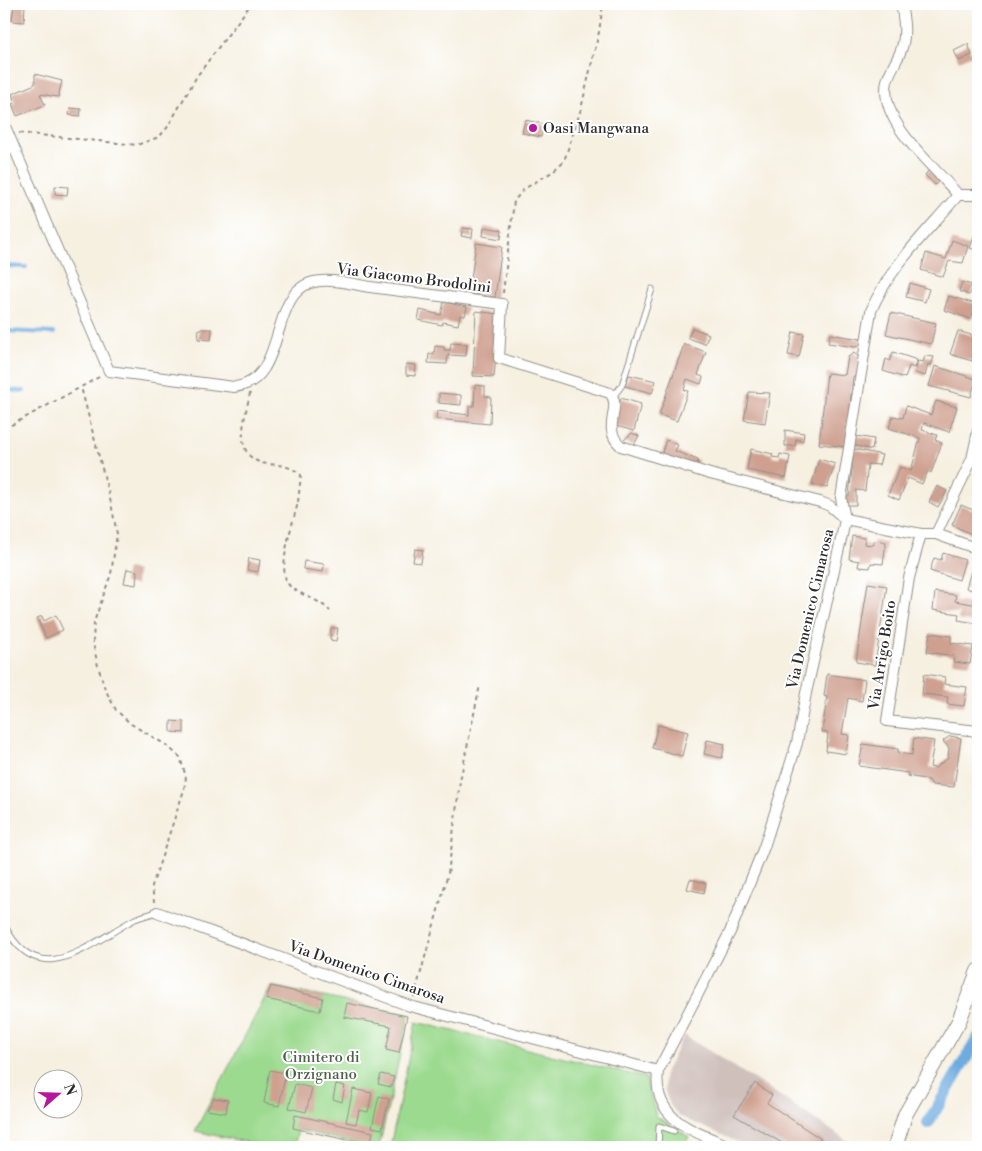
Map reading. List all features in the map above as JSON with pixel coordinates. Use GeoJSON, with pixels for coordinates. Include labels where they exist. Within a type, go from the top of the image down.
{"type":"FeatureCollection","features":[{"type":"Feature","properties":{"kind":"main road"},"geometry":{"type":"LineString","coordinates":[[896,1146],[906,1115],[959,1021],[978,971]]}},
{"type":"Feature","properties":{"kind":"street"},"geometry":{"type":"LineString","coordinates":[[901,4],[904,20],[903,43],[887,83],[888,102],[901,132],[958,195],[978,195]]}},
{"type":"Feature","properties":{"kind":"street"},"geometry":{"type":"LineString","coordinates":[[5,128],[109,371],[225,386],[244,386],[251,383]]}},
{"type":"Feature","properties":{"kind":"street","name":"Via Domenico Cimarosa"},"geometry":{"type":"LineString","coordinates":[[157,912],[412,1007],[658,1070],[730,932],[764,846],[797,743],[806,693],[845,519],[841,498],[871,311],[877,296],[902,262],[958,195]]}},
{"type":"Feature","properties":{"kind":"street","name":"Via Giacomo Brodolini"},"geometry":{"type":"LineString","coordinates":[[251,383],[260,374],[276,342],[288,306],[296,291],[311,282],[344,283],[502,304],[499,358],[605,390],[614,398]]}},
{"type":"Feature","properties":{"kind":"street"},"geometry":{"type":"LineString","coordinates":[[614,398],[610,429],[614,438],[621,446],[710,474],[820,502],[830,506],[845,519],[921,534],[936,534],[978,549]]}},
{"type":"Feature","properties":{"kind":"street"},"geometry":{"type":"LineString","coordinates":[[936,534],[972,459],[978,431]]}},
{"type":"Feature","properties":{"kind":"street","name":"Via Arrigo Boito"},"geometry":{"type":"LineString","coordinates":[[921,534],[910,578],[887,721],[978,731]]}},
{"type":"Feature","properties":{"kind":"street"},"geometry":{"type":"LineString","coordinates":[[658,1070],[658,1089],[662,1104],[670,1116],[686,1127],[732,1147]]}},
{"type":"Feature","properties":{"kind":"lane"},"geometry":{"type":"LineString","coordinates":[[614,398],[622,385],[652,289]]}},
{"type":"Feature","properties":{"kind":"lane"},"geometry":{"type":"LineString","coordinates":[[4,924],[9,935],[29,955],[45,960],[58,959],[88,949],[136,919],[157,912]]}},
{"type":"Feature","properties":{"kind":"lane"},"geometry":{"type":"LineString","coordinates":[[658,1147],[659,1126],[674,1131]]}},
{"type":"Feature","properties":{"kind":"path"},"geometry":{"type":"LineString","coordinates":[[5,128],[137,145],[159,137],[168,128],[197,76],[251,4]]}},
{"type":"Feature","properties":{"kind":"path"},"geometry":{"type":"LineString","coordinates":[[502,304],[514,201],[524,189],[552,172],[564,161],[568,154],[581,109],[599,32],[603,4]]}},
{"type":"Feature","properties":{"kind":"path"},"geometry":{"type":"LineString","coordinates":[[4,429],[109,371]]}},
{"type":"Feature","properties":{"kind":"path"},"geometry":{"type":"LineString","coordinates":[[251,383],[243,429],[244,447],[248,456],[258,463],[285,466],[301,475],[298,500],[284,562],[284,577],[290,587],[322,603],[330,611]]}},
{"type":"Feature","properties":{"kind":"path"},"geometry":{"type":"LineString","coordinates":[[81,387],[111,503],[117,534],[111,574],[94,622],[93,642],[98,666],[105,689],[116,710],[131,724],[166,745],[180,757],[186,777],[184,790],[152,886],[153,900],[157,912]]}},
{"type":"Feature","properties":{"kind":"path"},"geometry":{"type":"LineString","coordinates":[[412,1007],[448,874],[460,781],[480,685]]}},
{"type":"Feature","properties":{"kind":"shaded area"},"geometry":{"type":"Polygon","coordinates":[[[684,1035],[852,1144],[851,1147],[749,1147],[679,1116],[670,1105],[665,1092],[664,1075],[684,1035]]]}},
{"type":"Feature","properties":{"kind":"green space","name":"Cimitero di Orzignano"},"geometry":{"type":"Polygon","coordinates":[[[271,986],[409,1015],[379,1147],[370,1147],[298,1130],[294,1147],[269,1147],[195,1131],[271,986]]]}},
{"type":"Feature","properties":{"kind":"green space"},"geometry":{"type":"Polygon","coordinates":[[[416,1022],[646,1078],[656,1116],[689,1137],[684,1147],[390,1147],[416,1022]]]}},
{"type":"Feature","properties":{"kind":"building"},"geometry":{"type":"Polygon","coordinates":[[[14,4],[25,5],[24,22],[12,21],[14,4]]]}},
{"type":"Feature","properties":{"kind":"building"},"geometry":{"type":"Polygon","coordinates":[[[968,44],[972,55],[959,61],[954,51],[968,44]]]}},
{"type":"Feature","properties":{"kind":"building"},"geometry":{"type":"Polygon","coordinates":[[[35,74],[62,81],[58,97],[40,94],[45,105],[17,116],[12,104],[15,103],[12,94],[35,84],[35,74]]]}},
{"type":"Feature","properties":{"kind":"building"},"geometry":{"type":"Polygon","coordinates":[[[70,108],[81,109],[80,116],[69,115],[70,108]]]}},
{"type":"Feature","properties":{"kind":"building","name":"Oasi Mangwana"},"geometry":{"type":"Polygon","coordinates":[[[525,120],[544,124],[541,137],[522,133],[525,120]]]}},
{"type":"Feature","properties":{"kind":"building"},"geometry":{"type":"Polygon","coordinates":[[[929,170],[940,180],[935,185],[925,175],[929,170]]]}},
{"type":"Feature","properties":{"kind":"building"},"geometry":{"type":"Polygon","coordinates":[[[55,186],[68,187],[67,195],[55,194],[55,186]]]}},
{"type":"Feature","properties":{"kind":"building"},"geometry":{"type":"Polygon","coordinates":[[[484,227],[502,230],[501,239],[483,236],[484,227]]]}},
{"type":"Feature","properties":{"kind":"building"},"geometry":{"type":"Polygon","coordinates":[[[463,228],[473,229],[472,238],[461,236],[463,228]]]}},
{"type":"Feature","properties":{"kind":"building"},"geometry":{"type":"Polygon","coordinates":[[[975,233],[978,234],[978,251],[970,248],[975,233]]]}},
{"type":"Feature","properties":{"kind":"building"},"geometry":{"type":"Polygon","coordinates":[[[952,240],[968,246],[963,263],[949,261],[943,277],[921,270],[926,253],[946,259],[952,240]]]}},
{"type":"Feature","properties":{"kind":"building"},"geometry":{"type":"Polygon","coordinates":[[[476,243],[502,247],[495,297],[469,294],[476,243]]]}},
{"type":"Feature","properties":{"kind":"building"},"geometry":{"type":"Polygon","coordinates":[[[962,282],[975,286],[969,295],[959,291],[962,282]]]}},
{"type":"Feature","properties":{"kind":"building"},"geometry":{"type":"Polygon","coordinates":[[[910,283],[929,289],[925,302],[906,297],[910,283]]]}},
{"type":"Feature","properties":{"kind":"building"},"geometry":{"type":"Polygon","coordinates":[[[949,296],[976,304],[971,319],[944,310],[949,296]]]}},
{"type":"Feature","properties":{"kind":"building"},"geometry":{"type":"Polygon","coordinates":[[[444,302],[467,307],[465,316],[460,315],[458,325],[443,322],[442,325],[418,320],[420,310],[441,315],[444,302]]]}},
{"type":"Feature","properties":{"kind":"building"},"geometry":{"type":"Polygon","coordinates":[[[476,311],[497,314],[498,335],[494,377],[473,376],[476,311]]]}},
{"type":"Feature","properties":{"kind":"building"},"geometry":{"type":"Polygon","coordinates":[[[891,313],[936,323],[931,344],[886,334],[891,313]]]}},
{"type":"Feature","properties":{"kind":"building"},"geometry":{"type":"Polygon","coordinates":[[[692,328],[709,334],[705,344],[688,338],[692,328]]]}},
{"type":"Feature","properties":{"kind":"building"},"geometry":{"type":"Polygon","coordinates":[[[199,329],[212,329],[211,340],[198,339],[199,329]]]}},
{"type":"Feature","properties":{"kind":"building"},"geometry":{"type":"Polygon","coordinates":[[[958,331],[978,337],[972,361],[950,354],[958,331]]]}},
{"type":"Feature","properties":{"kind":"building"},"geometry":{"type":"Polygon","coordinates":[[[793,332],[804,334],[799,357],[788,355],[793,332]]]}},
{"type":"Feature","properties":{"kind":"building"},"geometry":{"type":"Polygon","coordinates":[[[830,334],[861,339],[861,345],[855,347],[828,343],[830,334]]]}},
{"type":"Feature","properties":{"kind":"building"},"geometry":{"type":"Polygon","coordinates":[[[451,343],[467,344],[466,356],[448,355],[447,364],[428,363],[429,354],[434,354],[435,346],[444,347],[444,350],[450,350],[451,343]]]}},
{"type":"Feature","properties":{"kind":"building"},"geometry":{"type":"Polygon","coordinates":[[[684,344],[706,352],[698,375],[703,377],[701,384],[687,379],[684,390],[688,391],[677,421],[659,415],[684,344]]]}},
{"type":"Feature","properties":{"kind":"building"},"geometry":{"type":"Polygon","coordinates":[[[893,352],[917,360],[914,368],[909,366],[905,378],[883,371],[886,359],[890,361],[893,352]]]}},
{"type":"Feature","properties":{"kind":"building"},"geometry":{"type":"Polygon","coordinates":[[[854,353],[859,357],[857,376],[853,376],[846,447],[819,444],[827,373],[845,375],[848,357],[854,353]]]}},
{"type":"Feature","properties":{"kind":"building"},"geometry":{"type":"Polygon","coordinates":[[[925,356],[934,357],[931,365],[928,364],[925,376],[915,373],[918,361],[923,362],[925,356]]]}},
{"type":"Feature","properties":{"kind":"building"},"geometry":{"type":"Polygon","coordinates":[[[406,364],[416,365],[415,376],[406,375],[406,364]]]}},
{"type":"Feature","properties":{"kind":"building"},"geometry":{"type":"Polygon","coordinates":[[[935,366],[976,379],[971,397],[929,386],[935,366]]]}},
{"type":"Feature","properties":{"kind":"building"},"geometry":{"type":"Polygon","coordinates":[[[629,375],[656,381],[652,393],[625,386],[629,375]]]}},
{"type":"Feature","properties":{"kind":"building"},"geometry":{"type":"Polygon","coordinates":[[[475,385],[485,386],[485,396],[491,397],[490,424],[436,419],[437,411],[469,415],[469,406],[474,406],[475,385]]]}},
{"type":"Feature","properties":{"kind":"building"},"geometry":{"type":"Polygon","coordinates":[[[749,392],[770,393],[765,423],[744,420],[749,392]]]}},
{"type":"Feature","properties":{"kind":"building"},"geometry":{"type":"Polygon","coordinates":[[[439,393],[461,395],[461,405],[439,403],[439,393]]]}},
{"type":"Feature","properties":{"kind":"building"},"geometry":{"type":"Polygon","coordinates":[[[621,398],[641,404],[634,431],[613,425],[621,398]]]}},
{"type":"Feature","properties":{"kind":"building"},"geometry":{"type":"Polygon","coordinates":[[[936,401],[957,407],[949,432],[924,423],[922,430],[937,435],[935,440],[942,443],[931,473],[928,471],[922,484],[908,478],[899,500],[888,495],[900,467],[911,471],[920,438],[889,428],[893,416],[903,418],[906,406],[931,415],[936,401]]]}},
{"type":"Feature","properties":{"kind":"building"},"geometry":{"type":"Polygon","coordinates":[[[785,430],[804,433],[803,441],[796,439],[795,446],[785,446],[785,430]]]}},
{"type":"Feature","properties":{"kind":"building"},"geometry":{"type":"Polygon","coordinates":[[[632,433],[639,436],[633,446],[623,441],[632,433]]]}},
{"type":"Feature","properties":{"kind":"building"},"geometry":{"type":"Polygon","coordinates":[[[856,436],[874,439],[872,450],[854,445],[856,436]]]}},
{"type":"Feature","properties":{"kind":"building"},"geometry":{"type":"Polygon","coordinates":[[[666,440],[678,445],[675,451],[698,460],[696,468],[661,456],[666,440]]]}},
{"type":"Feature","properties":{"kind":"building"},"geometry":{"type":"Polygon","coordinates":[[[751,449],[773,454],[772,457],[779,458],[780,454],[790,456],[786,478],[747,470],[751,449]]]}},
{"type":"Feature","properties":{"kind":"building"},"geometry":{"type":"Polygon","coordinates":[[[854,449],[882,455],[879,465],[868,464],[865,491],[856,490],[856,505],[844,505],[845,496],[849,496],[854,449]]]}},
{"type":"Feature","properties":{"kind":"building"},"geometry":{"type":"Polygon","coordinates":[[[819,459],[835,464],[827,488],[812,484],[819,459]]]}},
{"type":"Feature","properties":{"kind":"building"},"geometry":{"type":"Polygon","coordinates":[[[937,486],[947,491],[938,507],[929,502],[937,486]]]}},
{"type":"Feature","properties":{"kind":"building"},"geometry":{"type":"Polygon","coordinates":[[[961,505],[978,512],[978,537],[952,525],[961,505]]]}},
{"type":"Feature","properties":{"kind":"building"},"geometry":{"type":"Polygon","coordinates":[[[852,536],[865,538],[864,544],[873,545],[873,541],[886,542],[883,564],[871,563],[870,568],[858,567],[859,561],[849,559],[852,536]]]}},
{"type":"Feature","properties":{"kind":"building"},"geometry":{"type":"Polygon","coordinates":[[[415,549],[423,550],[421,563],[413,562],[415,549]]]}},
{"type":"Feature","properties":{"kind":"building"},"geometry":{"type":"Polygon","coordinates":[[[943,553],[965,560],[959,580],[930,571],[934,558],[941,560],[943,553]]]}},
{"type":"Feature","properties":{"kind":"building"},"geometry":{"type":"Polygon","coordinates":[[[249,558],[260,560],[258,572],[247,570],[249,558]]]}},
{"type":"Feature","properties":{"kind":"building"},"geometry":{"type":"Polygon","coordinates":[[[304,561],[324,564],[323,572],[303,569],[304,561]]]}},
{"type":"Feature","properties":{"kind":"building"},"geometry":{"type":"Polygon","coordinates":[[[127,569],[137,571],[136,585],[124,583],[127,569]]]}},
{"type":"Feature","properties":{"kind":"building"},"geometry":{"type":"Polygon","coordinates":[[[971,571],[978,573],[978,592],[966,588],[971,571]]]}},
{"type":"Feature","properties":{"kind":"building"},"geometry":{"type":"Polygon","coordinates":[[[868,583],[887,586],[875,665],[856,662],[868,583]]]}},
{"type":"Feature","properties":{"kind":"building"},"geometry":{"type":"Polygon","coordinates":[[[935,592],[956,595],[955,601],[978,605],[976,623],[958,620],[959,614],[933,610],[935,592]]]}},
{"type":"Feature","properties":{"kind":"building"},"geometry":{"type":"Polygon","coordinates":[[[56,615],[63,630],[46,638],[37,618],[42,616],[44,621],[56,615]]]}},
{"type":"Feature","properties":{"kind":"building"},"geometry":{"type":"Polygon","coordinates":[[[331,628],[338,628],[336,641],[330,640],[331,628]]]}},
{"type":"Feature","properties":{"kind":"building"},"geometry":{"type":"Polygon","coordinates":[[[930,633],[951,636],[951,643],[973,646],[970,664],[953,662],[954,656],[927,652],[930,633]]]}},
{"type":"Feature","properties":{"kind":"building"},"geometry":{"type":"Polygon","coordinates":[[[827,674],[865,680],[862,701],[848,698],[842,734],[849,735],[846,754],[826,751],[828,733],[822,732],[827,697],[824,696],[827,674]]]}},
{"type":"Feature","properties":{"kind":"building"},"geometry":{"type":"Polygon","coordinates":[[[924,674],[945,677],[944,684],[967,687],[964,706],[947,704],[948,697],[922,694],[924,674]]]}},
{"type":"Feature","properties":{"kind":"building"},"geometry":{"type":"Polygon","coordinates":[[[171,721],[184,722],[184,733],[171,732],[171,721]]]}},
{"type":"Feature","properties":{"kind":"building"},"geometry":{"type":"Polygon","coordinates":[[[658,725],[688,732],[682,756],[652,748],[658,725]]]}},
{"type":"Feature","properties":{"kind":"building"},"geometry":{"type":"Polygon","coordinates":[[[950,736],[961,738],[954,787],[932,785],[929,780],[908,776],[908,773],[859,766],[863,744],[898,749],[898,753],[912,755],[914,738],[934,741],[930,767],[935,768],[948,758],[949,748],[943,741],[950,736]]]}},
{"type":"Feature","properties":{"kind":"building"},"geometry":{"type":"Polygon","coordinates":[[[707,740],[725,744],[722,758],[704,754],[707,740]]]}},
{"type":"Feature","properties":{"kind":"building"},"geometry":{"type":"Polygon","coordinates":[[[690,879],[706,883],[704,893],[687,889],[690,879]]]}},
{"type":"Feature","properties":{"kind":"building"},"geometry":{"type":"Polygon","coordinates":[[[271,986],[323,998],[320,1011],[266,999],[271,986]]]}},
{"type":"Feature","properties":{"kind":"building"},"geometry":{"type":"Polygon","coordinates":[[[347,1003],[407,1016],[399,1053],[386,1050],[391,1026],[344,1017],[347,1003]]]}},
{"type":"Feature","properties":{"kind":"building"},"geometry":{"type":"Polygon","coordinates":[[[270,1070],[286,1073],[279,1106],[264,1103],[270,1070]]]}},
{"type":"Feature","properties":{"kind":"building"},"geometry":{"type":"Polygon","coordinates":[[[381,1074],[394,1077],[391,1087],[378,1084],[381,1074]]]}},
{"type":"Feature","properties":{"kind":"building"},"geometry":{"type":"Polygon","coordinates":[[[755,1083],[772,1095],[767,1103],[824,1141],[820,1147],[789,1147],[734,1115],[755,1083]]]}},
{"type":"Feature","properties":{"kind":"building"},"geometry":{"type":"Polygon","coordinates":[[[295,1084],[312,1088],[306,1112],[289,1108],[295,1084]]]}},
{"type":"Feature","properties":{"kind":"building"},"geometry":{"type":"Polygon","coordinates":[[[336,1084],[345,1086],[342,1102],[333,1099],[336,1084]]]}},
{"type":"Feature","properties":{"kind":"building"},"geometry":{"type":"Polygon","coordinates":[[[353,1089],[372,1093],[368,1112],[359,1110],[356,1124],[346,1122],[353,1089]]]}},
{"type":"Feature","properties":{"kind":"building"},"geometry":{"type":"Polygon","coordinates":[[[379,1096],[389,1099],[382,1129],[372,1127],[379,1096]]]}},
{"type":"Feature","properties":{"kind":"building"},"geometry":{"type":"Polygon","coordinates":[[[214,1098],[228,1100],[226,1113],[207,1110],[214,1098]]]}},
{"type":"Feature","properties":{"kind":"building"},"geometry":{"type":"Polygon","coordinates":[[[295,1115],[373,1132],[370,1145],[293,1128],[295,1115]]]}},
{"type":"Feature","properties":{"kind":"waterway"},"geometry":{"type":"LineString","coordinates":[[4,266],[26,267]]}},
{"type":"Feature","properties":{"kind":"waterway"},"geometry":{"type":"LineString","coordinates":[[4,331],[54,333]]}},
{"type":"Feature","properties":{"kind":"waterway"},"geometry":{"type":"LineString","coordinates":[[4,390],[24,391]]}},
{"type":"Feature","properties":{"kind":"waterway"},"geometry":{"type":"LineString","coordinates":[[928,1123],[978,1038]]}},
{"type":"Feature","properties":{"kind":"place","name":"Oasi Mangwana"},"geometry":{"type":"Point","coordinates":[533,128]}}]}
